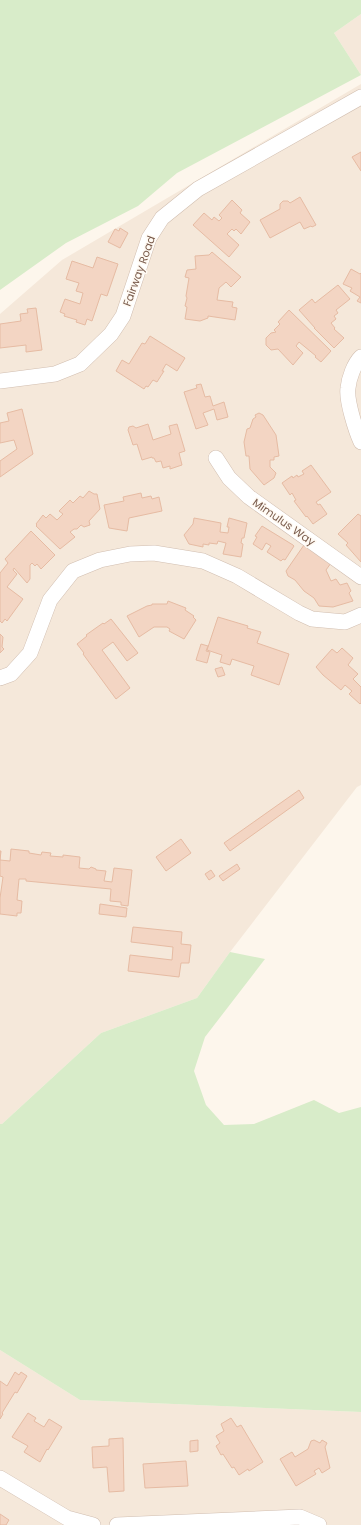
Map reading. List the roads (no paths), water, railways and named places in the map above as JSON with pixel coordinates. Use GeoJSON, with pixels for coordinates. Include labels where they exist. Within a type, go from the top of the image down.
{"type":"FeatureCollection","features":[{"type":"Feature","properties":{"kind":"street","name":"Fairway Road"},"geometry":{"type":"LineString","coordinates":[[0,381],[55,374],[80,364],[111,334],[123,316],[149,238],[162,218],[198,189],[361,97]]}},
{"type":"Feature","properties":{"kind":"street"},"geometry":{"type":"LineString","coordinates":[[361,357],[357,361],[347,389],[354,428],[361,442]]}},
{"type":"Feature","properties":{"kind":"street","name":"Mimulus Way"},"geometry":{"type":"LineString","coordinates":[[216,458],[229,478],[249,498],[361,577]]}},
{"type":"Feature","properties":{"kind":"street"},"geometry":{"type":"LineString","coordinates":[[0,678],[11,674],[30,653],[50,600],[73,571],[100,560],[130,554],[154,553],[203,561],[238,576],[299,613],[312,619],[345,622],[361,615]]}},
{"type":"Feature","properties":{"kind":"street"},"geometry":{"type":"LineString","coordinates":[[0,1478],[67,1518],[93,1525]]}},
{"type":"Feature","properties":{"kind":"street"},"geometry":{"type":"LineString","coordinates":[[117,1525],[300,1517],[319,1525]]}}]}
